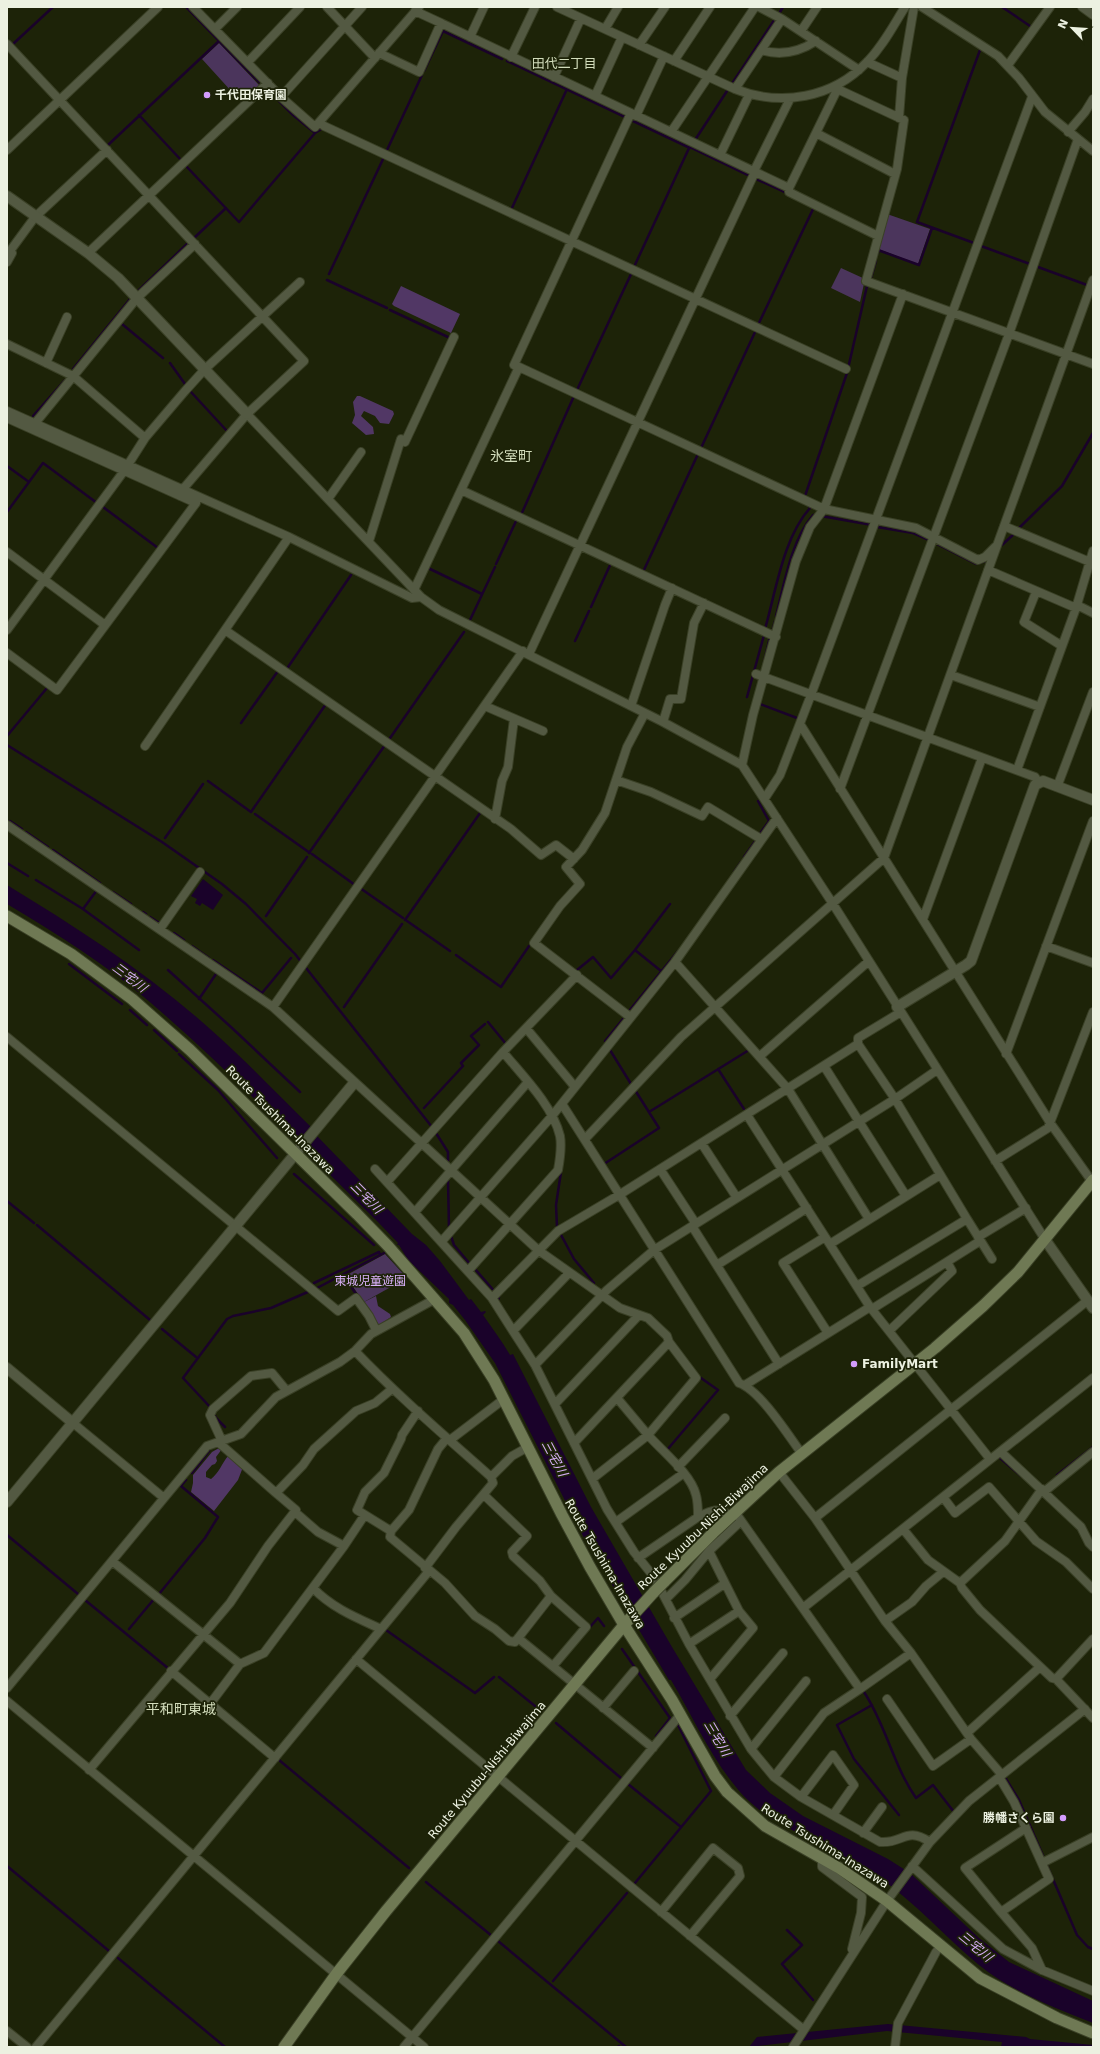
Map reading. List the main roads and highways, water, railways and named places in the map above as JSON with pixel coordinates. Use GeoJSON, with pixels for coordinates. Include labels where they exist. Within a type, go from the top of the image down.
{"type":"FeatureCollection","features":[{"type":"Feature","properties":{"kind":"main road","name":"Route Tsushima-Inazawa"},"geometry":{"type":"LineString","coordinates":[[7,916],[71,954],[132,999],[190,1050],[296,1152],[357,1214],[464,1332],[504,1399],[562,1516],[626,1622],[715,1776],[742,1808],[776,1833],[890,1897],[980,1978],[1036,2008],[1093,2033]]}},
{"type":"Feature","properties":{"kind":"main road","name":"Route Kyuubu-Nishi-Biwajima"},"geometry":{"type":"LineString","coordinates":[[284,2047],[337,1973],[626,1622],[653,1593],[736,1516],[779,1472],[914,1364],[983,1306],[1018,1272],[1046,1240],[1092,1182]]}},
{"type":"Feature","properties":{"kind":"water"},"geometry":{"type":"Polygon","coordinates":[[[203,879],[223,895],[213,910],[202,903],[200,906],[195,903],[197,899],[191,896],[203,879]]]}},
{"type":"Feature","properties":{"kind":"water","name":"三宅川"},"geometry":{"type":"Polygon","coordinates":[[[7,885],[90,937],[195,1015],[254,1070],[311,1127],[317,1136],[412,1234],[426,1245],[469,1300],[471,1299],[481,1312],[486,1312],[483,1315],[510,1355],[513,1354],[591,1507],[672,1647],[746,1770],[770,1793],[803,1816],[888,1859],[910,1873],[979,1938],[1009,1962],[1093,2001],[1093,2023],[1034,1998],[1005,1983],[979,1965],[919,1910],[880,1878],[770,1818],[743,1796],[710,1749],[671,1680],[669,1680],[583,1536],[495,1363],[465,1320],[453,1305],[449,1303],[449,1299],[408,1260],[399,1245],[397,1245],[398,1243],[378,1222],[215,1061],[173,1022],[134,989],[99,963],[63,938],[7,904],[7,885]]]}},
{"type":"Feature","properties":{"kind":"water"},"geometry":{"type":"Polygon","coordinates":[[[888,2024],[1026,2037],[1030,2039],[1093,2045],[1093,2047],[1001,2047],[1002,2042],[887,2031],[749,2047],[757,2037],[888,2024]]]}},
{"type":"Feature","properties":{"kind":"waterway"},"geometry":{"type":"LineString","coordinates":[[13,44],[53,7]]}},
{"type":"Feature","properties":{"kind":"waterway"},"geometry":{"type":"LineString","coordinates":[[186,7],[259,82]]}},
{"type":"Feature","properties":{"kind":"waterway"},"geometry":{"type":"LineString","coordinates":[[780,12],[783,7]]}},
{"type":"Feature","properties":{"kind":"waterway"},"geometry":{"type":"LineString","coordinates":[[1002,7],[1030,26]]}},
{"type":"Feature","properties":{"kind":"waterway"},"geometry":{"type":"LineString","coordinates":[[733,82],[775,19]]}},
{"type":"Feature","properties":{"kind":"waterway"},"geometry":{"type":"LineString","coordinates":[[424,71],[443,31],[502,59]]}},
{"type":"Feature","properties":{"kind":"waterway"},"geometry":{"type":"LineString","coordinates":[[108,145],[219,41]]}},
{"type":"Feature","properties":{"kind":"waterway"},"geometry":{"type":"LineString","coordinates":[[974,243],[917,222],[980,50]]}},
{"type":"Feature","properties":{"kind":"waterway"},"geometry":{"type":"LineString","coordinates":[[507,61],[625,117]]}},
{"type":"Feature","properties":{"kind":"waterway"},"geometry":{"type":"LineString","coordinates":[[387,150],[422,75]]}},
{"type":"Feature","properties":{"kind":"waterway"},"geometry":{"type":"LineString","coordinates":[[511,210],[567,89]]}},
{"type":"Feature","properties":{"kind":"waterway"},"geometry":{"type":"LineString","coordinates":[[269,91],[293,115],[315,133]]}},
{"type":"Feature","properties":{"kind":"waterway"},"geometry":{"type":"LineString","coordinates":[[695,140],[727,91]]}},
{"type":"Feature","properties":{"kind":"waterway"},"geometry":{"type":"LineString","coordinates":[[139,115],[181,160]]}},
{"type":"Feature","properties":{"kind":"waterway"},"geometry":{"type":"LineString","coordinates":[[631,120],[690,148]]}},
{"type":"Feature","properties":{"kind":"waterway"},"geometry":{"type":"LineString","coordinates":[[186,166],[239,222],[315,133],[323,128]]}},
{"type":"Feature","properties":{"kind":"waterway"},"geometry":{"type":"LineString","coordinates":[[634,267],[690,146]]}},
{"type":"Feature","properties":{"kind":"waterway"},"geometry":{"type":"LineString","coordinates":[[690,147],[750,176]]}},
{"type":"Feature","properties":{"kind":"waterway"},"geometry":{"type":"LineString","coordinates":[[329,274],[384,157]]}},
{"type":"Feature","properties":{"kind":"waterway"},"geometry":{"type":"LineString","coordinates":[[754,178],[787,193]]}},
{"type":"Feature","properties":{"kind":"waterway"},"geometry":{"type":"LineString","coordinates":[[758,325],[814,207]]}},
{"type":"Feature","properties":{"kind":"waterway"},"geometry":{"type":"LineString","coordinates":[[194,238],[226,208]]}},
{"type":"Feature","properties":{"kind":"waterway"},"geometry":{"type":"LineString","coordinates":[[878,253],[878,250],[919,265],[932,228]]}},
{"type":"Feature","properties":{"kind":"waterway"},"geometry":{"type":"LineString","coordinates":[[138,291],[188,243]]}},
{"type":"Feature","properties":{"kind":"waterway"},"geometry":{"type":"LineString","coordinates":[[981,246],[1030,264]]}},
{"type":"Feature","properties":{"kind":"waterway"},"geometry":{"type":"LineString","coordinates":[[871,278],[876,261]]}},
{"type":"Feature","properties":{"kind":"waterway"},"geometry":{"type":"LineString","coordinates":[[1038,267],[1087,285]]}},
{"type":"Feature","properties":{"kind":"waterway"},"geometry":{"type":"LineString","coordinates":[[577,390],[632,272]]}},
{"type":"Feature","properties":{"kind":"waterway"},"geometry":{"type":"LineString","coordinates":[[327,280],[387,308]]}},
{"type":"Feature","properties":{"kind":"waterway"},"geometry":{"type":"LineString","coordinates":[[805,496],[847,373],[867,286]]}},
{"type":"Feature","properties":{"kind":"waterway"},"geometry":{"type":"LineString","coordinates":[[73,369],[130,299]]}},
{"type":"Feature","properties":{"kind":"waterway"},"geometry":{"type":"LineString","coordinates":[[390,310],[450,338],[450,340]]}},
{"type":"Feature","properties":{"kind":"waterway"},"geometry":{"type":"LineString","coordinates":[[122,324],[163,358]]}},
{"type":"Feature","properties":{"kind":"waterway"},"geometry":{"type":"LineString","coordinates":[[701,448],[756,330]]}},
{"type":"Feature","properties":{"kind":"waterway"},"geometry":{"type":"LineString","coordinates":[[170,363],[185,384]]}},
{"type":"Feature","properties":{"kind":"waterway"},"geometry":{"type":"LineString","coordinates":[[33,416],[65,380]]}},
{"type":"Feature","properties":{"kind":"waterway"},"geometry":{"type":"LineString","coordinates":[[191,392],[227,431]]}},
{"type":"Feature","properties":{"kind":"waterway"},"geometry":{"type":"LineString","coordinates":[[521,515],[574,396]]}},
{"type":"Feature","properties":{"kind":"waterway"},"geometry":{"type":"LineString","coordinates":[[1018,529],[1062,486],[1093,433]]}},
{"type":"Feature","properties":{"kind":"waterway"},"geometry":{"type":"LineString","coordinates":[[643,572],[698,454]]}},
{"type":"Feature","properties":{"kind":"waterway"},"geometry":{"type":"LineString","coordinates":[[29,482],[43,463],[97,503]]}},
{"type":"Feature","properties":{"kind":"waterway"},"geometry":{"type":"LineString","coordinates":[[7,466],[29,482],[7,512]]}},
{"type":"Feature","properties":{"kind":"waterway"},"geometry":{"type":"LineString","coordinates":[[764,628],[765,629],[787,549],[793,534],[810,508],[808,505]]}},
{"type":"Feature","properties":{"kind":"waterway"},"geometry":{"type":"LineString","coordinates":[[103,507],[158,548]]}},
{"type":"Feature","properties":{"kind":"waterway"},"geometry":{"type":"LineString","coordinates":[[776,616],[789,563],[799,537],[805,525],[813,515],[816,515]]}},
{"type":"Feature","properties":{"kind":"waterway"},"geometry":{"type":"LineString","coordinates":[[821,516],[872,525]]}},
{"type":"Feature","properties":{"kind":"waterway"},"geometry":{"type":"LineString","coordinates":[[496,564],[517,519]]}},
{"type":"Feature","properties":{"kind":"waterway"},"geometry":{"type":"LineString","coordinates":[[877,527],[913,533],[929,540]]}},
{"type":"Feature","properties":{"kind":"waterway"},"geometry":{"type":"LineString","coordinates":[[1002,545],[1015,533]]}},
{"type":"Feature","properties":{"kind":"waterway"},"geometry":{"type":"LineString","coordinates":[[935,543],[976,564],[989,560]]}},
{"type":"Feature","properties":{"kind":"waterway"},"geometry":{"type":"LineString","coordinates":[[591,607],[611,563]]}},
{"type":"Feature","properties":{"kind":"waterway"},"geometry":{"type":"LineString","coordinates":[[470,620],[495,567]]}},
{"type":"Feature","properties":{"kind":"waterway"},"geometry":{"type":"LineString","coordinates":[[428,568],[482,594]]}},
{"type":"Feature","properties":{"kind":"waterway"},"geometry":{"type":"LineString","coordinates":[[286,670],[351,575]]}},
{"type":"Feature","properties":{"kind":"waterway"},"geometry":{"type":"LineString","coordinates":[[575,641],[589,611]]}},
{"type":"Feature","properties":{"kind":"waterway"},"geometry":{"type":"LineString","coordinates":[[772,632],[775,621]]}},
{"type":"Feature","properties":{"kind":"waterway"},"geometry":{"type":"LineString","coordinates":[[388,741],[464,632]]}},
{"type":"Feature","properties":{"kind":"waterway"},"geometry":{"type":"LineString","coordinates":[[747,697],[764,635]]}},
{"type":"Feature","properties":{"kind":"waterway"},"geometry":{"type":"LineString","coordinates":[[764,662],[770,637]]}},
{"type":"Feature","properties":{"kind":"waterway"},"geometry":{"type":"LineString","coordinates":[[241,723],[278,671]]}},
{"type":"Feature","properties":{"kind":"waterway"},"geometry":{"type":"LineString","coordinates":[[7,736],[47,688]]}},
{"type":"Feature","properties":{"kind":"waterway"},"geometry":{"type":"LineString","coordinates":[[208,781],[251,812],[326,704]]}},
{"type":"Feature","properties":{"kind":"waterway"},"geometry":{"type":"LineString","coordinates":[[760,704],[797,718]]}},
{"type":"Feature","properties":{"kind":"waterway"},"geometry":{"type":"LineString","coordinates":[[7,745],[162,842],[222,884],[246,904],[295,954],[432,1127]]}},
{"type":"Feature","properties":{"kind":"waterway"},"geometry":{"type":"LineString","coordinates":[[309,853],[385,745]]}},
{"type":"Feature","properties":{"kind":"waterway"},"geometry":{"type":"LineString","coordinates":[[165,838],[203,784]]}},
{"type":"Feature","properties":{"kind":"waterway"},"geometry":{"type":"LineString","coordinates":[[758,801],[769,821],[759,835]]}},
{"type":"Feature","properties":{"kind":"waterway"},"geometry":{"type":"LineString","coordinates":[[405,920],[480,813]]}},
{"type":"Feature","properties":{"kind":"waterway"},"geometry":{"type":"LineString","coordinates":[[255,814],[310,853]]}},
{"type":"Feature","properties":{"kind":"waterway"},"geometry":{"type":"LineString","coordinates":[[10,821],[22,829]]}},
{"type":"Feature","properties":{"kind":"waterway"},"geometry":{"type":"LineString","coordinates":[[26,832],[48,847]]}},
{"type":"Feature","properties":{"kind":"waterway"},"geometry":{"type":"LineString","coordinates":[[744,857],[756,840]]}},
{"type":"Feature","properties":{"kind":"waterway"},"geometry":{"type":"LineString","coordinates":[[53,850],[100,883]]}},
{"type":"Feature","properties":{"kind":"waterway"},"geometry":{"type":"LineString","coordinates":[[312,854],[355,885]]}},
{"type":"Feature","properties":{"kind":"waterway"},"geometry":{"type":"LineString","coordinates":[[266,916],[307,857]]}},
{"type":"Feature","properties":{"kind":"waterway"},"geometry":{"type":"LineString","coordinates":[[734,872],[741,862]]}},
{"type":"Feature","properties":{"kind":"waterway"},"geometry":{"type":"LineString","coordinates":[[7,863],[28,876]]}},
{"type":"Feature","properties":{"kind":"waterway"},"geometry":{"type":"LineString","coordinates":[[36,880],[83,909],[139,950]]}},
{"type":"Feature","properties":{"kind":"waterway"},"geometry":{"type":"LineString","coordinates":[[360,888],[403,918]]}},
{"type":"Feature","properties":{"kind":"waterway"},"geometry":{"type":"LineString","coordinates":[[83,909],[97,890]]}},
{"type":"Feature","properties":{"kind":"waterway"},"geometry":{"type":"LineString","coordinates":[[113,892],[131,904]]}},
{"type":"Feature","properties":{"kind":"waterway"},"geometry":{"type":"LineString","coordinates":[[635,950],[670,904]]}},
{"type":"Feature","properties":{"kind":"waterway"},"geometry":{"type":"LineString","coordinates":[[150,917],[161,924]]}},
{"type":"Feature","properties":{"kind":"waterway"},"geometry":{"type":"LineString","coordinates":[[407,921],[450,951]]}},
{"type":"Feature","properties":{"kind":"waterway"},"geometry":{"type":"LineString","coordinates":[[344,1007],[402,924]]}},
{"type":"Feature","properties":{"kind":"waterway"},"geometry":{"type":"LineString","coordinates":[[174,933],[184,940]]}},
{"type":"Feature","properties":{"kind":"waterway"},"geometry":{"type":"LineString","coordinates":[[192,946],[209,958]]}},
{"type":"Feature","properties":{"kind":"waterway"},"geometry":{"type":"LineString","coordinates":[[456,955],[501,987],[529,946]]}},
{"type":"Feature","properties":{"kind":"waterway"},"geometry":{"type":"LineString","coordinates":[[577,970],[593,957],[611,978],[635,950],[661,971]]}},
{"type":"Feature","properties":{"kind":"waterway"},"geometry":{"type":"LineString","coordinates":[[629,1011],[678,951]]}},
{"type":"Feature","properties":{"kind":"waterway"},"geometry":{"type":"LineString","coordinates":[[213,960],[262,993],[291,958]]}},
{"type":"Feature","properties":{"kind":"waterway"},"geometry":{"type":"LineString","coordinates":[[69,964],[122,1004]]}},
{"type":"Feature","properties":{"kind":"waterway"},"geometry":{"type":"LineString","coordinates":[[168,970],[300,1092]]}},
{"type":"Feature","properties":{"kind":"waterway"},"geometry":{"type":"LineString","coordinates":[[199,999],[216,974]]}},
{"type":"Feature","properties":{"kind":"waterway"},"geometry":{"type":"LineString","coordinates":[[130,1010],[147,1025]]}},
{"type":"Feature","properties":{"kind":"waterway"},"geometry":{"type":"LineString","coordinates":[[605,1041],[623,1019]]}},
{"type":"Feature","properties":{"kind":"waterway"},"geometry":{"type":"LineString","coordinates":[[488,1022],[506,1044],[508,1042]]}},
{"type":"Feature","properties":{"kind":"waterway"},"geometry":{"type":"LineString","coordinates":[[424,1108],[463,1066],[461,1063],[479,1045],[471,1036],[485,1024]]}},
{"type":"Feature","properties":{"kind":"waterway"},"geometry":{"type":"LineString","coordinates":[[154,1030],[177,1051]]}},
{"type":"Feature","properties":{"kind":"waterway"},"geometry":{"type":"LineString","coordinates":[[610,1050],[631,1084]]}},
{"type":"Feature","properties":{"kind":"waterway"},"geometry":{"type":"LineString","coordinates":[[649,1112],[749,1050]]}},
{"type":"Feature","properties":{"kind":"waterway"},"geometry":{"type":"LineString","coordinates":[[179,1054],[218,1090],[277,1158]]}},
{"type":"Feature","properties":{"kind":"waterway"},"geometry":{"type":"LineString","coordinates":[[718,1069],[744,1109]]}},
{"type":"Feature","properties":{"kind":"waterway"},"geometry":{"type":"LineString","coordinates":[[604,1164],[659,1128],[635,1090]]}},
{"type":"Feature","properties":{"kind":"waterway"},"geometry":{"type":"LineString","coordinates":[[436,1133],[448,1152],[448,1161]]}},
{"type":"Feature","properties":{"kind":"waterway"},"geometry":{"type":"LineString","coordinates":[[557,1227],[556,1205],[561,1172]]}},
{"type":"Feature","properties":{"kind":"waterway"},"geometry":{"type":"LineString","coordinates":[[294,1174],[374,1245]]}},
{"type":"Feature","properties":{"kind":"waterway"},"geometry":{"type":"LineString","coordinates":[[448,1180],[449,1228]]}},
{"type":"Feature","properties":{"kind":"waterway"},"geometry":{"type":"LineString","coordinates":[[7,1201],[34,1223]]}},
{"type":"Feature","properties":{"kind":"waterway"},"geometry":{"type":"LineString","coordinates":[[37,1225],[150,1320]]}},
{"type":"Feature","properties":{"kind":"waterway"},"geometry":{"type":"LineString","coordinates":[[560,1233],[574,1259],[594,1283]]}},
{"type":"Feature","properties":{"kind":"waterway"},"geometry":{"type":"LineString","coordinates":[[451,1236],[454,1245],[470,1264]]}},
{"type":"Feature","properties":{"kind":"waterway"},"geometry":{"type":"LineString","coordinates":[[314,1283],[379,1252],[380,1255]]}},
{"type":"Feature","properties":{"kind":"waterway"},"geometry":{"type":"LineString","coordinates":[[317,1288],[384,1253]]}},
{"type":"Feature","properties":{"kind":"waterway"},"geometry":{"type":"LineString","coordinates":[[475,1269],[495,1292]]}},
{"type":"Feature","properties":{"kind":"waterway"},"geometry":{"type":"LineString","coordinates":[[344,1276],[356,1294]]}},
{"type":"Feature","properties":{"kind":"waterway"},"geometry":{"type":"LineString","coordinates":[[210,1407],[183,1378],[227,1319],[233,1316],[271,1308],[310,1291]]}},
{"type":"Feature","properties":{"kind":"waterway"},"geometry":{"type":"LineString","coordinates":[[162,1329],[196,1357]]}},
{"type":"Feature","properties":{"kind":"waterway"},"geometry":{"type":"LineString","coordinates":[[667,1450],[718,1390],[701,1378]]}},
{"type":"Feature","properties":{"kind":"waterway"},"geometry":{"type":"LineString","coordinates":[[214,1414],[225,1427]]}},
{"type":"Feature","properties":{"kind":"waterway"},"geometry":{"type":"LineString","coordinates":[[1057,1475],[1093,1447]]}},
{"type":"Feature","properties":{"kind":"waterway"},"geometry":{"type":"LineString","coordinates":[[192,1473],[209,1451]]}},
{"type":"Feature","properties":{"kind":"waterway"},"geometry":{"type":"LineString","coordinates":[[1000,1458],[1021,1476]]}},
{"type":"Feature","properties":{"kind":"waterway"},"geometry":{"type":"LineString","coordinates":[[159,1594],[205,1538],[218,1517],[181,1486],[186,1480]]}},
{"type":"Feature","properties":{"kind":"waterway"},"geometry":{"type":"LineString","coordinates":[[7,1535],[78,1594]]}},
{"type":"Feature","properties":{"kind":"waterway"},"geometry":{"type":"LineString","coordinates":[[129,1629],[154,1599]]}},
{"type":"Feature","properties":{"kind":"waterway"},"geometry":{"type":"LineString","coordinates":[[85,1600],[169,1669]]}},
{"type":"Feature","properties":{"kind":"waterway"},"geometry":{"type":"LineString","coordinates":[[589,1628],[598,1618],[604,1626]]}},
{"type":"Feature","properties":{"kind":"waterway"},"geometry":{"type":"LineString","coordinates":[[386,1630],[475,1693],[494,1677]]}},
{"type":"Feature","properties":{"kind":"waterway"},"geometry":{"type":"LineString","coordinates":[[622,1649],[670,1718],[656,1736]]}},
{"type":"Feature","properties":{"kind":"waterway"},"geometry":{"type":"LineString","coordinates":[[499,1677],[540,1710]]}},
{"type":"Feature","properties":{"kind":"waterway"},"geometry":{"type":"LineString","coordinates":[[864,1692],[872,1705],[901,1772],[916,1798],[933,1785],[954,1812]]}},
{"type":"Feature","properties":{"kind":"waterway"},"geometry":{"type":"LineString","coordinates":[[872,1705],[837,1725],[854,1759],[899,1815]]}},
{"type":"Feature","properties":{"kind":"waterway"},"geometry":{"type":"LineString","coordinates":[[556,1723],[621,1778]]}},
{"type":"Feature","properties":{"kind":"waterway"},"geometry":{"type":"LineString","coordinates":[[635,1883],[711,1791],[678,1725]]}},
{"type":"Feature","properties":{"kind":"waterway"},"geometry":{"type":"LineString","coordinates":[[279,1760],[409,1868]]}},
{"type":"Feature","properties":{"kind":"waterway"},"geometry":{"type":"LineString","coordinates":[[1006,1779],[1019,1800],[1077,1935],[1088,1947],[1093,1949]]}},
{"type":"Feature","properties":{"kind":"waterway"},"geometry":{"type":"LineString","coordinates":[[628,1784],[681,1827]]}},
{"type":"Feature","properties":{"kind":"waterway"},"geometry":{"type":"LineString","coordinates":[[7,1866],[109,1951]]}},
{"type":"Feature","properties":{"kind":"waterway"},"geometry":{"type":"LineString","coordinates":[[426,1882],[492,1936]]}},
{"type":"Feature","properties":{"kind":"waterway"},"geometry":{"type":"LineString","coordinates":[[553,1981],[627,1893]]}},
{"type":"Feature","properties":{"kind":"waterway"},"geometry":{"type":"LineString","coordinates":[[787,1930],[802,1945],[782,1964],[813,2000]]}},
{"type":"Feature","properties":{"kind":"waterway"},"geometry":{"type":"LineString","coordinates":[[498,1941],[626,2047]]}},
{"type":"Feature","properties":{"kind":"waterway"},"geometry":{"type":"LineString","coordinates":[[118,1958],[225,2047]]}},
{"type":"Feature","properties":{"kind":"place","name":"千代田保育園"},"geometry":{"type":"Point","coordinates":[207,95]}},
{"type":"Feature","properties":{"kind":"place","name":"FamilyMart"},"geometry":{"type":"Point","coordinates":[854,1364]}},
{"type":"Feature","properties":{"kind":"place","name":"勝幡さくら園"},"geometry":{"type":"Point","coordinates":[1063,1818]}},
{"type":"Feature","properties":{"kind":"district","name":"田代二丁目"},"geometry":{"type":"Point","coordinates":[564,63]}},
{"type":"Feature","properties":{"kind":"district","name":"氷室町"},"geometry":{"type":"Point","coordinates":[511,456]}},
{"type":"Feature","properties":{"kind":"district","name":"平和町東城"},"geometry":{"type":"Point","coordinates":[181,1709]}},
{"type":"Feature","properties":{"kind":"park label","name":"東城児童遊園"},"geometry":{"type":"Point","coordinates":[370,1281]}}]}
